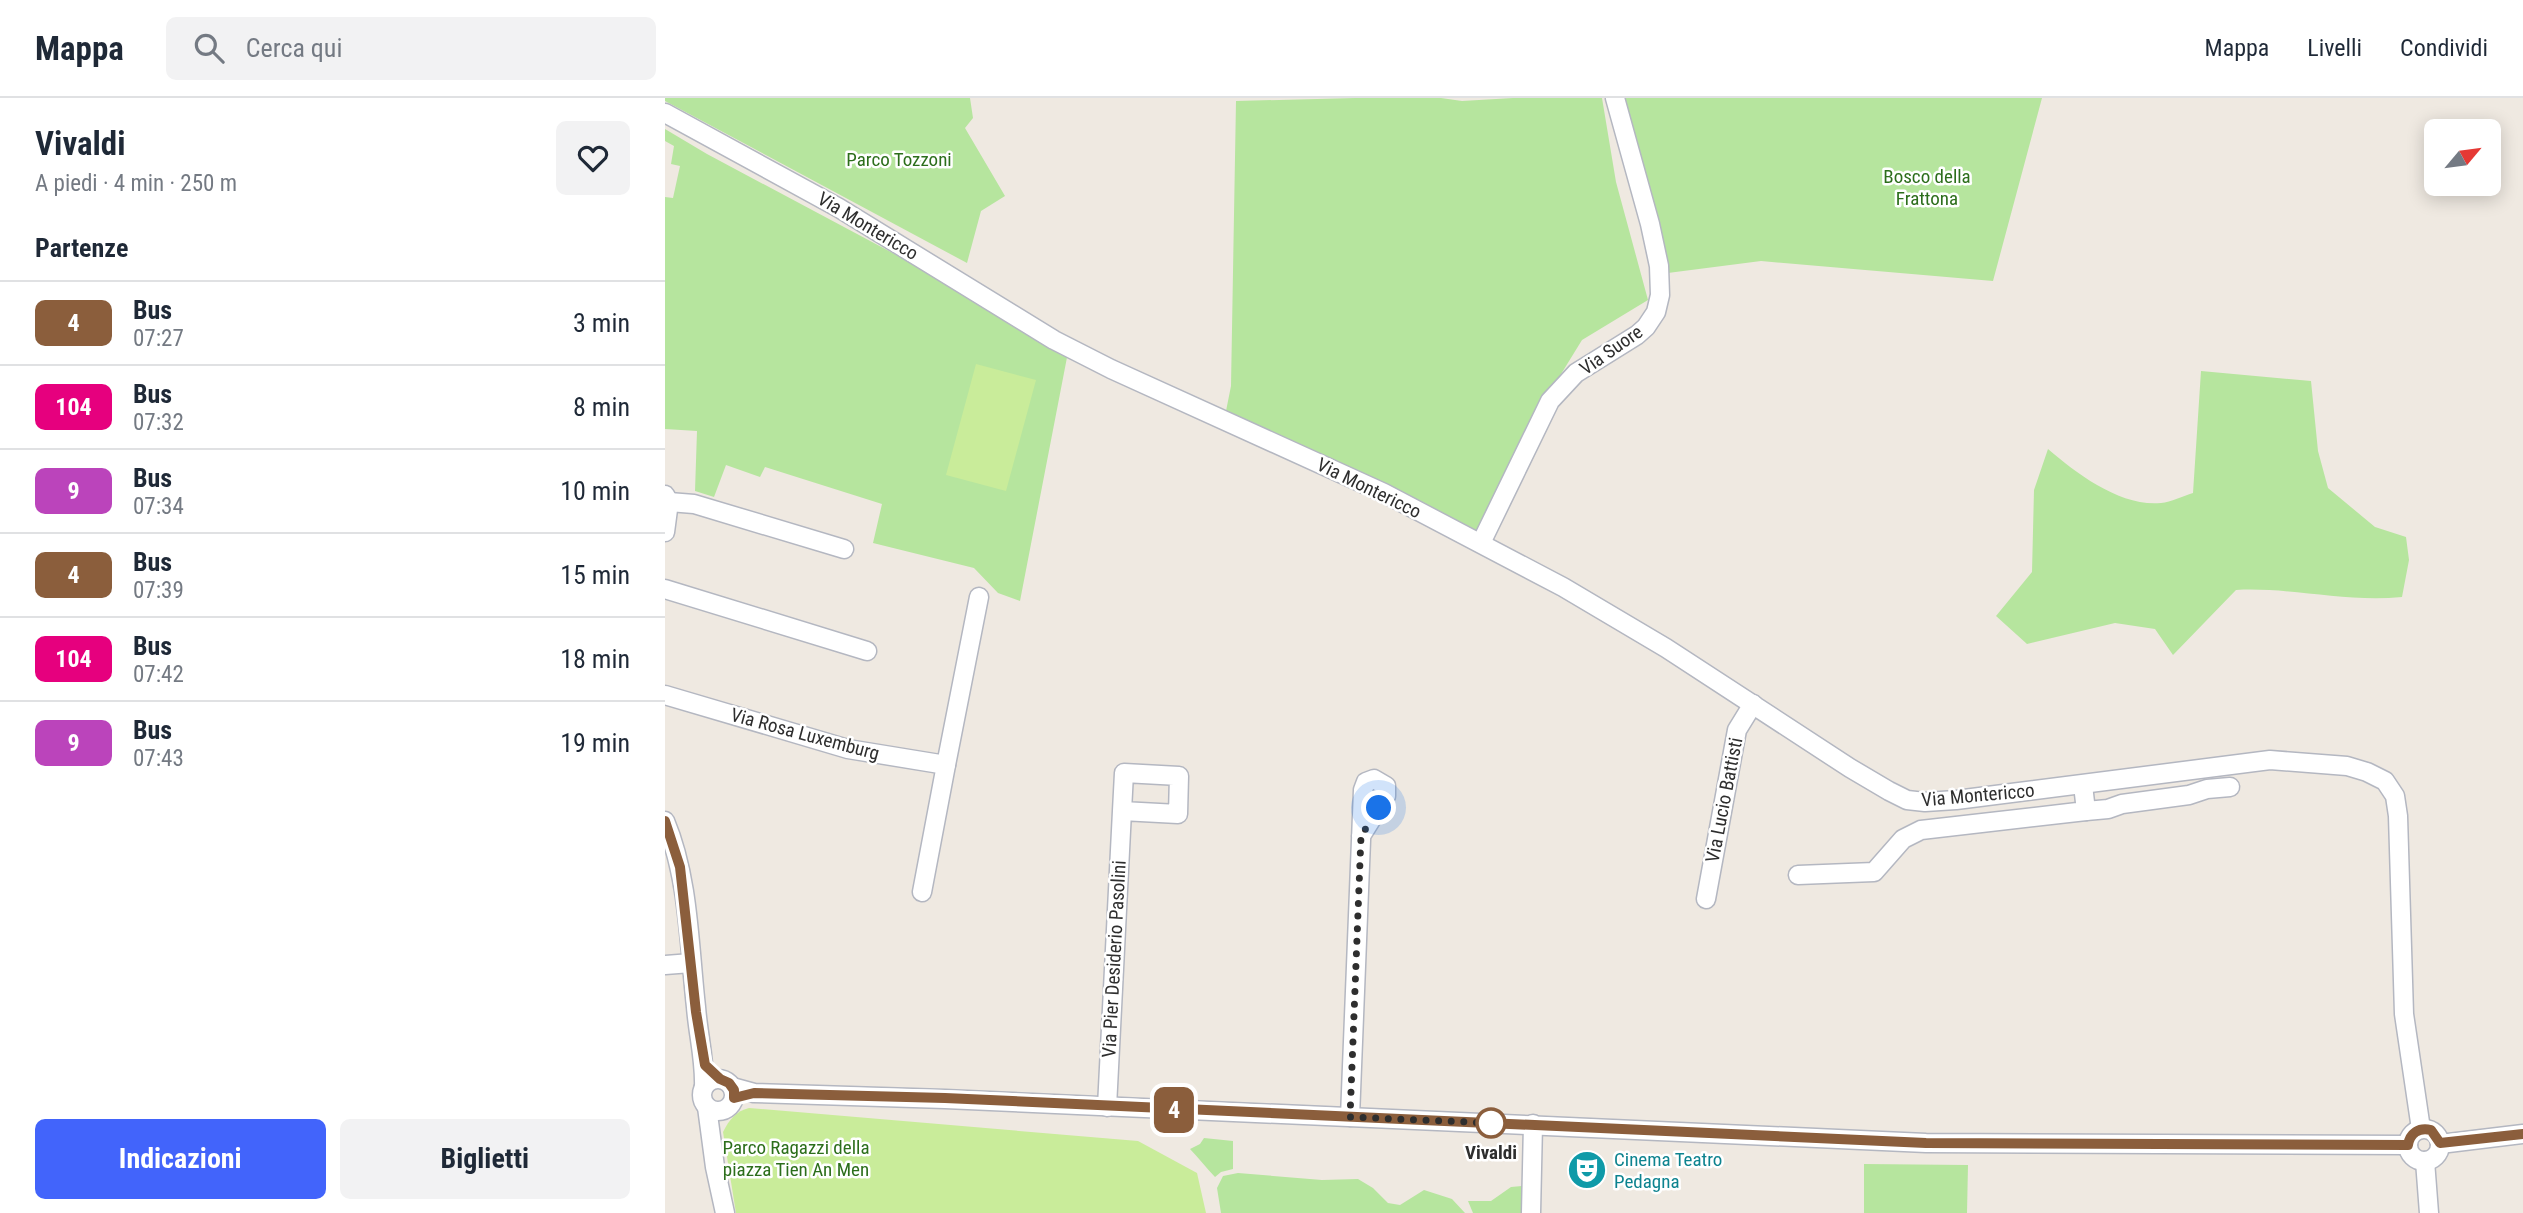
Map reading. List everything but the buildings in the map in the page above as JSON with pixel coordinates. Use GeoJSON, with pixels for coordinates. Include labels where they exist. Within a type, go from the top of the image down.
{"type":"FeatureCollection","features":[{"type":"Feature","properties":{"kind":"street","name":"Via Suore"},"geometry":{"type":"LineString","coordinates":[[1481,543],[1550,401],[1576,373],[1637,335],[1656,312],[1660,295],[1659,266],[1615,98]]}},
{"type":"Feature","properties":{"kind":"street","name":"Via Montericco"},"geometry":{"type":"LineString","coordinates":[[665,113],[839,208],[1054,340],[1111,369],[1384,494],[1563,587],[1666,648],[1850,768],[1907,800],[1957,800],[2270,760],[2347,766],[2385,781],[2395,796],[2398,816],[2404,1014],[2421,1129]]}},
{"type":"Feature","properties":{"kind":"street"},"geometry":{"type":"LineString","coordinates":[[665,532],[667,498],[844,549]]}},
{"type":"Feature","properties":{"kind":"street"},"geometry":{"type":"LineString","coordinates":[[665,589],[867,651]]}},
{"type":"Feature","properties":{"kind":"street"},"geometry":{"type":"LineString","coordinates":[[922,892],[979,597]]}},
{"type":"Feature","properties":{"kind":"street","name":"Via Rosa Luxemburg"},"geometry":{"type":"LineString","coordinates":[[665,695],[848,749],[946,765]]}},
{"type":"Feature","properties":{"kind":"street","name":"Via Lucio Battisti"},"geometry":{"type":"LineString","coordinates":[[1706,899],[1737,730],[1753,704]]}},
{"type":"Feature","properties":{"kind":"street"},"geometry":{"type":"LineString","coordinates":[[2083,785],[2086,811]]}},
{"type":"Feature","properties":{"kind":"street","name":"Via Montericco"},"geometry":{"type":"LineString","coordinates":[[1798,875],[1874,872],[1903,839],[1921,830],[2108,809],[2122,804],[2230,787]]}},
{"type":"Feature","properties":{"kind":"street","name":"Via Pier Desiderio Pasolini"},"geometry":{"type":"LineString","coordinates":[[1107,1107],[1122,811]]}},
{"type":"Feature","properties":{"kind":"street"},"geometry":{"type":"LineString","coordinates":[[665,821],[680,867],[705,1065],[704,1087],[711,1080],[723,1097]]}},
{"type":"Feature","properties":{"kind":"street"},"geometry":{"type":"LineString","coordinates":[[1350,1117],[1361,836]]}},
{"type":"Feature","properties":{"kind":"street"},"geometry":{"type":"LineString","coordinates":[[665,965],[691,963]]}},
{"type":"Feature","properties":{"kind":"street"},"geometry":{"type":"LineString","coordinates":[[705,1065],[723,1097],[712,1131],[715,1167],[725,1213]]}},
{"type":"Feature","properties":{"kind":"street"},"geometry":{"type":"LineString","coordinates":[[723,1097],[754,1093],[945,1098],[1926,1143],[2408,1145]]}},
{"type":"Feature","properties":{"kind":"street"},"geometry":{"type":"LineString","coordinates":[[1531,1213],[1533,1124]]}},
{"type":"Feature","properties":{"kind":"street"},"geometry":{"type":"LineString","coordinates":[[2421,1129],[2431,1130],[2440,1143],[2434,1157],[2425,1161],[2411,1155],[2408,1145],[2412,1135],[2421,1129]]}},
{"type":"Feature","properties":{"kind":"street"},"geometry":{"type":"LineString","coordinates":[[2440,1143],[2523,1134]]}},
{"type":"Feature","properties":{"kind":"street"},"geometry":{"type":"LineString","coordinates":[[2425,1161],[2429,1213]]}},
{"type":"Feature","properties":{"kind":"green space","name":"Parco Tozzoni"},"geometry":{"type":"Polygon","coordinates":[[[665,98],[970,98],[973,118],[965,128],[1005,196],[981,211],[967,263],[665,101],[665,98]]]}},
{"type":"Feature","properties":{"kind":"green space"},"geometry":{"type":"Polygon","coordinates":[[[1441,98],[1462,101],[1602,98],[1616,182],[1648,300],[1582,340],[1526,431],[1475,546],[1225,416],[1231,386],[1236,101],[1441,98]]]}},
{"type":"Feature","properties":{"kind":"green space","name":"Bosco della Frattona"},"geometry":{"type":"Polygon","coordinates":[[[1618,98],[2042,98],[1993,281],[1761,261],[1660,274],[1618,98]]]}},
{"type":"Feature","properties":{"kind":"green space"},"geometry":{"type":"Polygon","coordinates":[[[665,129],[1069,347],[1020,601],[998,593],[974,568],[873,543],[882,504],[765,467],[760,477],[726,465],[714,497],[695,491],[697,431],[665,429],[665,197],[673,198],[680,166],[671,164],[674,146],[665,141],[665,129]]]}},
{"type":"Feature","properties":{"kind":"green space"},"geometry":{"type":"Polygon","coordinates":[[[976,364],[1036,380],[1006,491],[946,475],[976,364]]]}},
{"type":"Feature","properties":{"kind":"green space"},"geometry":{"type":"Polygon","coordinates":[[[2201,371],[2311,381],[2318,451],[2328,488],[2375,527],[2406,537],[2409,560],[2402,597],[2361,598],[2236,590],[2173,655],[2155,629],[2115,623],[2027,644],[1996,616],[2032,572],[2034,490],[2048,449],[2100,487],[2131,500],[2161,503],[2193,493],[2201,371]]]}},
{"type":"Feature","properties":{"kind":"green space","name":"Parco Ragazzi della piazza Tien An Men"},"geometry":{"type":"Polygon","coordinates":[[[749,1108],[1138,1141],[1197,1173],[1206,1213],[736,1213],[723,1132],[733,1117],[749,1108]]]}},
{"type":"Feature","properties":{"kind":"green space"},"geometry":{"type":"Polygon","coordinates":[[[1204,1138],[1233,1141],[1233,1169],[1221,1172],[1215,1177],[1212,1174],[1190,1149],[1200,1144],[1204,1138]]]}},
{"type":"Feature","properties":{"kind":"green space"},"geometry":{"type":"Polygon","coordinates":[[[1864,1164],[1968,1165],[1967,1213],[1864,1213],[1864,1164]]]}},
{"type":"Feature","properties":{"kind":"green space"},"geometry":{"type":"Polygon","coordinates":[[[1238,1173],[1322,1180],[1358,1179],[1373,1188],[1388,1203],[1400,1205],[1424,1190],[1452,1199],[1465,1213],[1221,1213],[1217,1188],[1223,1176],[1238,1173]]]}},
{"type":"Feature","properties":{"kind":"green space"},"geometry":{"type":"Polygon","coordinates":[[[1522,1186],[1522,1213],[1473,1213],[1468,1201],[1491,1201],[1511,1187],[1522,1186]]]}},
{"type":"Feature","properties":{"kind":"bus line","name":"4"},"geometry":{"type":"LineString","coordinates":[[665,821],[680,867],[696,1012],[705,1065],[720,1079],[729,1083],[734,1090],[734,1098],[754,1093],[945,1098],[1943,1144],[2408,1145],[2412,1135],[2421,1129],[2431,1130],[2440,1143],[2523,1134]]}},
{"type":"Feature","properties":{"kind":"place","name":"Vivaldi"},"geometry":{"type":"Point","coordinates":[1491,1123]}},
{"type":"Feature","properties":{"kind":"place","name":"Cinema Teatro Pedagna"},"geometry":{"type":"Point","coordinates":[1587,1170]}},
{"type":"Feature","properties":{"kind":"route"},"geometry":{"type":"LineString","coordinates":[[1379,808],[1361,836],[1350,1117],[1491,1123]]}}]}
